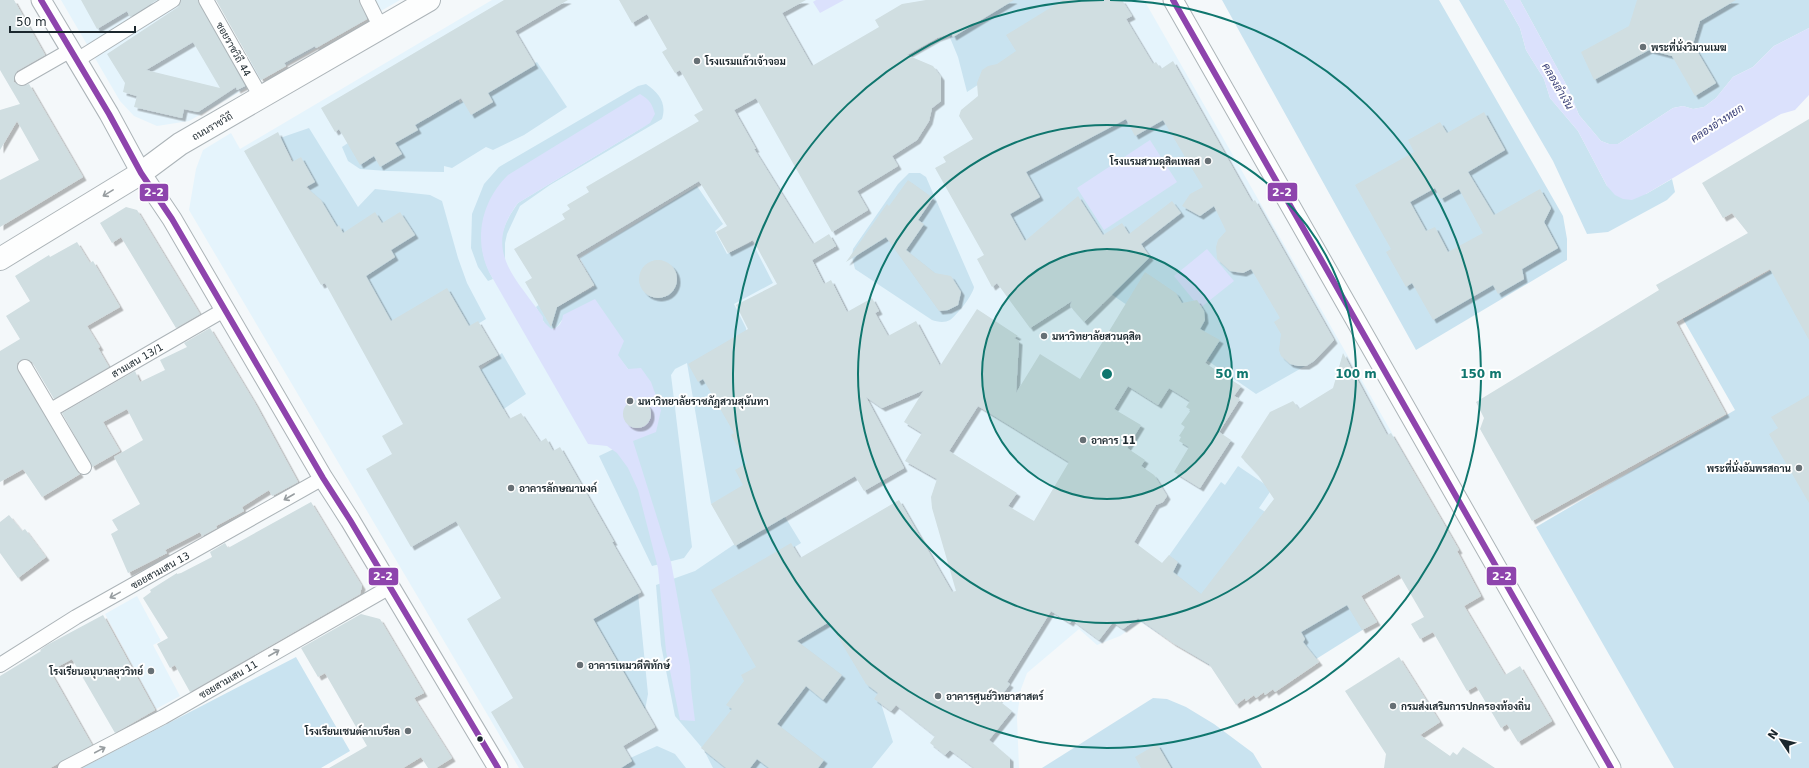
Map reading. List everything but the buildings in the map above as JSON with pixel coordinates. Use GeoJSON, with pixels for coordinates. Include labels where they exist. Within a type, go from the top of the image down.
{"type":"FeatureCollection","features":[{"type":"Feature","properties":{"kind":"main road"},"geometry":{"type":"LineString","coordinates":[[41,0],[109,114],[141,173],[172,219],[323,478],[498,768]]}},
{"type":"Feature","properties":{"kind":"main road","name":"ถนนราชวิถี"},"geometry":{"type":"LineString","coordinates":[[0,259],[141,173],[180,144],[429,0]]}},
{"type":"Feature","properties":{"kind":"main road"},"geometry":{"type":"LineString","coordinates":[[1173,0],[1611,768]]}},
{"type":"Feature","properties":{"kind":"street"},"geometry":{"type":"LineString","coordinates":[[22,78],[74,55],[173,0]]}},
{"type":"Feature","properties":{"kind":"street","name":"ซอยราชวิถี 44"},"geometry":{"type":"LineString","coordinates":[[206,0],[261,97]]}},
{"type":"Feature","properties":{"kind":"street"},"geometry":{"type":"LineString","coordinates":[[367,0],[381,28]]}},
{"type":"Feature","properties":{"kind":"street","name":"สามเสน 13/1"},"geometry":{"type":"LineString","coordinates":[[51,410],[224,310]]}},
{"type":"Feature","properties":{"kind":"street"},"geometry":{"type":"LineString","coordinates":[[25,367],[84,467]]}},
{"type":"Feature","properties":{"kind":"street","name":"ซอยสามเสน 13"},"geometry":{"type":"LineString","coordinates":[[0,665],[76,617],[323,478]]}},
{"type":"Feature","properties":{"kind":"street","name":"ซอยสามเสน 11"},"geometry":{"type":"LineString","coordinates":[[65,768],[168,714],[390,587]]}},
{"type":"Feature","properties":{"kind":"shaded area"},"geometry":{"type":"Polygon","coordinates":[[[61,0],[203,0],[242,67],[359,0],[400,0],[189,121],[157,126],[134,116],[120,101],[61,0]]]}},
{"type":"Feature","properties":{"kind":"shaded area"},"geometry":{"type":"Polygon","coordinates":[[[492,0],[1144,0],[1412,468],[1346,510],[1250,614],[1210,666],[1140,622],[1120,636],[1097,645],[1079,629],[1027,673],[1021,689],[1017,717],[1019,768],[519,768],[189,210],[196,169],[203,150],[231,133],[240,149],[492,0]]]}},
{"type":"Feature","properties":{"kind":"shaded area"},"geometry":{"type":"Polygon","coordinates":[[[998,0],[1075,0],[1059,32],[967,92],[958,57],[946,28],[998,0]]]}},
{"type":"Feature","properties":{"kind":"shaded area"},"geometry":{"type":"Polygon","coordinates":[[[1222,0],[1439,0],[1563,216],[1567,239],[1567,260],[1416,350],[1222,0]]]}},
{"type":"Feature","properties":{"kind":"shaded area"},"geometry":{"type":"Polygon","coordinates":[[[1459,0],[1504,0],[1520,28],[1526,50],[1544,79],[1550,98],[1578,131],[1607,186],[1646,194],[1672,179],[1675,192],[1667,200],[1608,232],[1587,234],[1553,161],[1459,0]]]}},
{"type":"Feature","properties":{"kind":"shaded area"},"geometry":{"type":"Polygon","coordinates":[[[1520,0],[1809,0],[1809,28],[1774,46],[1753,67],[1733,77],[1716,98],[1704,107],[1693,109],[1683,106],[1673,108],[1618,144],[1609,144],[1601,141],[1579,115],[1568,88],[1520,0]]]}},
{"type":"Feature","properties":{"kind":"shaded area"},"geometry":{"type":"Polygon","coordinates":[[[537,62],[567,107],[524,135],[493,150],[486,147],[452,168],[444,166],[444,172],[360,169],[348,161],[342,147],[408,103],[428,118],[447,106],[453,92],[460,103],[537,62]]]}},
{"type":"Feature","properties":{"kind":"shaded area"},"geometry":{"type":"Polygon","coordinates":[[[646,84],[655,91],[663,103],[662,119],[550,185],[520,206],[507,234],[505,243],[505,260],[501,245],[503,230],[518,203],[650,123],[484,217],[482,249],[486,264],[493,279],[488,281],[478,267],[471,248],[472,214],[484,184],[499,167],[638,86],[646,84]]]}},
{"type":"Feature","properties":{"kind":"shaded area"},"geometry":{"type":"Polygon","coordinates":[[[1160,98],[1314,361],[1256,394],[1111,294],[1066,228],[1020,242],[989,185],[1160,98]]]}},
{"type":"Feature","properties":{"kind":"shaded area"},"geometry":{"type":"Polygon","coordinates":[[[309,128],[358,207],[375,189],[430,195],[442,201],[458,258],[467,283],[486,319],[410,365],[280,138],[309,128]]]}},
{"type":"Feature","properties":{"kind":"shaded area"},"geometry":{"type":"Polygon","coordinates":[[[909,173],[920,173],[926,177],[974,287],[968,300],[950,320],[946,322],[932,320],[855,269],[852,257],[853,249],[898,184],[909,173]]]}},
{"type":"Feature","properties":{"kind":"shaded area"},"geometry":{"type":"Polygon","coordinates":[[[697,186],[723,224],[715,231],[727,254],[752,242],[773,283],[734,304],[746,328],[764,479],[711,504],[687,363],[675,369],[671,375],[692,547],[684,558],[652,566],[599,456],[633,440],[628,369],[617,355],[562,320],[556,328],[551,329],[546,326],[536,307],[546,299],[554,309],[595,286],[580,258],[697,186]]]}},
{"type":"Feature","properties":{"kind":"shaded area"},"geometry":{"type":"Polygon","coordinates":[[[1775,268],[1809,318],[1809,768],[1674,768],[1536,527],[1735,410],[1683,319],[1775,268]]]}},
{"type":"Feature","properties":{"kind":"shaded area"},"geometry":{"type":"Polygon","coordinates":[[[502,353],[526,394],[460,438],[437,403],[502,353]]]}},
{"type":"Feature","properties":{"kind":"shaded area"},"geometry":{"type":"Polygon","coordinates":[[[1238,466],[1272,489],[1259,508],[1267,513],[1201,600],[1159,570],[1221,482],[1225,485],[1238,466]]]}},
{"type":"Feature","properties":{"kind":"shaded area"},"geometry":{"type":"Polygon","coordinates":[[[782,512],[801,543],[718,595],[829,615],[874,681],[893,742],[872,768],[713,768],[704,750],[675,716],[661,645],[656,585],[695,571],[782,512]]]}},
{"type":"Feature","properties":{"kind":"shaded area"},"geometry":{"type":"Polygon","coordinates":[[[638,593],[648,694],[645,710],[593,619],[638,593]]]}},
{"type":"Feature","properties":{"kind":"shaded area","name":"โรงเรียนอนุบาลยุววิทย์"},"geometry":{"type":"Polygon","coordinates":[[[137,596],[161,641],[153,645],[180,696],[156,709],[105,614],[137,596]]]}},
{"type":"Feature","properties":{"kind":"shaded area"},"geometry":{"type":"Polygon","coordinates":[[[1347,602],[1364,629],[1313,661],[1296,633],[1347,602]]]}},
{"type":"Feature","properties":{"kind":"shaded area"},"geometry":{"type":"Polygon","coordinates":[[[296,657],[350,751],[321,768],[82,768],[296,657]]]}},
{"type":"Feature","properties":{"kind":"shaded area"},"geometry":{"type":"Polygon","coordinates":[[[1153,698],[1167,699],[1186,707],[1214,724],[1253,753],[1262,768],[1042,768],[1153,698]]]}},
{"type":"Feature","properties":{"kind":"shaded area"},"geometry":{"type":"Polygon","coordinates":[[[657,746],[675,754],[686,768],[608,768],[657,746]]]}},
{"type":"Feature","properties":{"kind":"water"},"geometry":{"type":"Polygon","coordinates":[[[816,0],[844,0],[820,13],[813,2],[816,0]]]}},
{"type":"Feature","properties":{"kind":"water"},"geometry":{"type":"Polygon","coordinates":[[[1504,0],[1520,0],[1568,88],[1579,115],[1601,141],[1609,144],[1618,144],[1673,108],[1683,106],[1693,109],[1704,107],[1716,98],[1733,77],[1753,67],[1774,46],[1809,28],[1809,95],[1795,110],[1781,114],[1646,194],[1632,200],[1623,199],[1615,195],[1607,186],[1578,131],[1550,98],[1544,79],[1526,50],[1520,28],[1504,0]]]}},
{"type":"Feature","properties":{"kind":"water"},"geometry":{"type":"Polygon","coordinates":[[[640,94],[652,105],[655,114],[650,123],[518,203],[508,220],[503,235],[503,249],[506,263],[513,276],[543,317],[543,321],[551,329],[560,325],[563,315],[595,299],[624,341],[618,355],[628,369],[641,368],[651,382],[661,410],[656,432],[633,441],[671,562],[690,666],[695,721],[680,720],[666,651],[658,568],[638,490],[628,468],[617,453],[607,446],[588,444],[489,272],[484,259],[482,246],[481,233],[486,208],[499,185],[508,175],[640,94]]]}},
{"type":"Feature","properties":{"kind":"water"},"geometry":{"type":"Polygon","coordinates":[[[1150,140],[1177,182],[1104,230],[1077,188],[1150,140]]]}},
{"type":"Feature","properties":{"kind":"water"},"geometry":{"type":"Polygon","coordinates":[[[1207,249],[1234,281],[1200,308],[1174,276],[1207,249]]]}},
{"type":"Feature","properties":{"kind":"transit line","name":"2-2"},"geometry":{"type":"LineString","coordinates":[[41,0],[109,114],[141,173],[172,219],[323,478],[350,520],[498,768]]}},
{"type":"Feature","properties":{"kind":"transit line","name":"2-2"},"geometry":{"type":"LineString","coordinates":[[1173,0],[1611,768]]}},
{"type":"Feature","properties":{"kind":"place","name":"พระที่นั่งวิมานเมฆ"},"geometry":{"type":"Point","coordinates":[1643,47]}},
{"type":"Feature","properties":{"kind":"place","name":"โรงแรมแก้วเจ้าจอม"},"geometry":{"type":"Point","coordinates":[697,61]}},
{"type":"Feature","properties":{"kind":"place","name":"โรงแรมสวนดุสิตเพลส"},"geometry":{"type":"Point","coordinates":[1208,161]}},
{"type":"Feature","properties":{"kind":"place","name":"มหาวิทยาลัยสวนดุสิต"},"geometry":{"type":"Point","coordinates":[1044,336]}},
{"type":"Feature","properties":{"kind":"place","name":"มหาวิทยาลัยราชภัฏสวนสุนันทา"},"geometry":{"type":"Point","coordinates":[630,401]}},
{"type":"Feature","properties":{"kind":"place","name":"อาคาร 11"},"geometry":{"type":"Point","coordinates":[1083,440]}},
{"type":"Feature","properties":{"kind":"place","name":"พระที่นั่งอัมพรสถาน"},"geometry":{"type":"Point","coordinates":[1799,468]}},
{"type":"Feature","properties":{"kind":"place","name":"อาคารลักษณานงค์"},"geometry":{"type":"Point","coordinates":[511,488]}},
{"type":"Feature","properties":{"kind":"place","name":"อาคารเหมวดีพิทักษ์"},"geometry":{"type":"Point","coordinates":[580,665]}},
{"type":"Feature","properties":{"kind":"place","name":"โรงเรียนอนุบาลยุววิทย์"},"geometry":{"type":"Point","coordinates":[151,671]}},
{"type":"Feature","properties":{"kind":"place","name":"อาคารศูนย์วิทยาสาสตร์"},"geometry":{"type":"Point","coordinates":[938,696]}},
{"type":"Feature","properties":{"kind":"place","name":"กรมส่งเสริมการปกครองท้องถิ่น"},"geometry":{"type":"Point","coordinates":[1393,706]}},
{"type":"Feature","properties":{"kind":"place","name":"โรงเรียนเซนต์คาเบรียล"},"geometry":{"type":"Point","coordinates":[408,731]}},
{"type":"Feature","properties":{"kind":"water label","name":"คลองลำเงิน"},"geometry":{"type":"Point","coordinates":[1558,86]}},
{"type":"Feature","properties":{"kind":"water label","name":"คลองอ่างหยก"},"geometry":{"type":"Point","coordinates":[1717,123]}}]}
